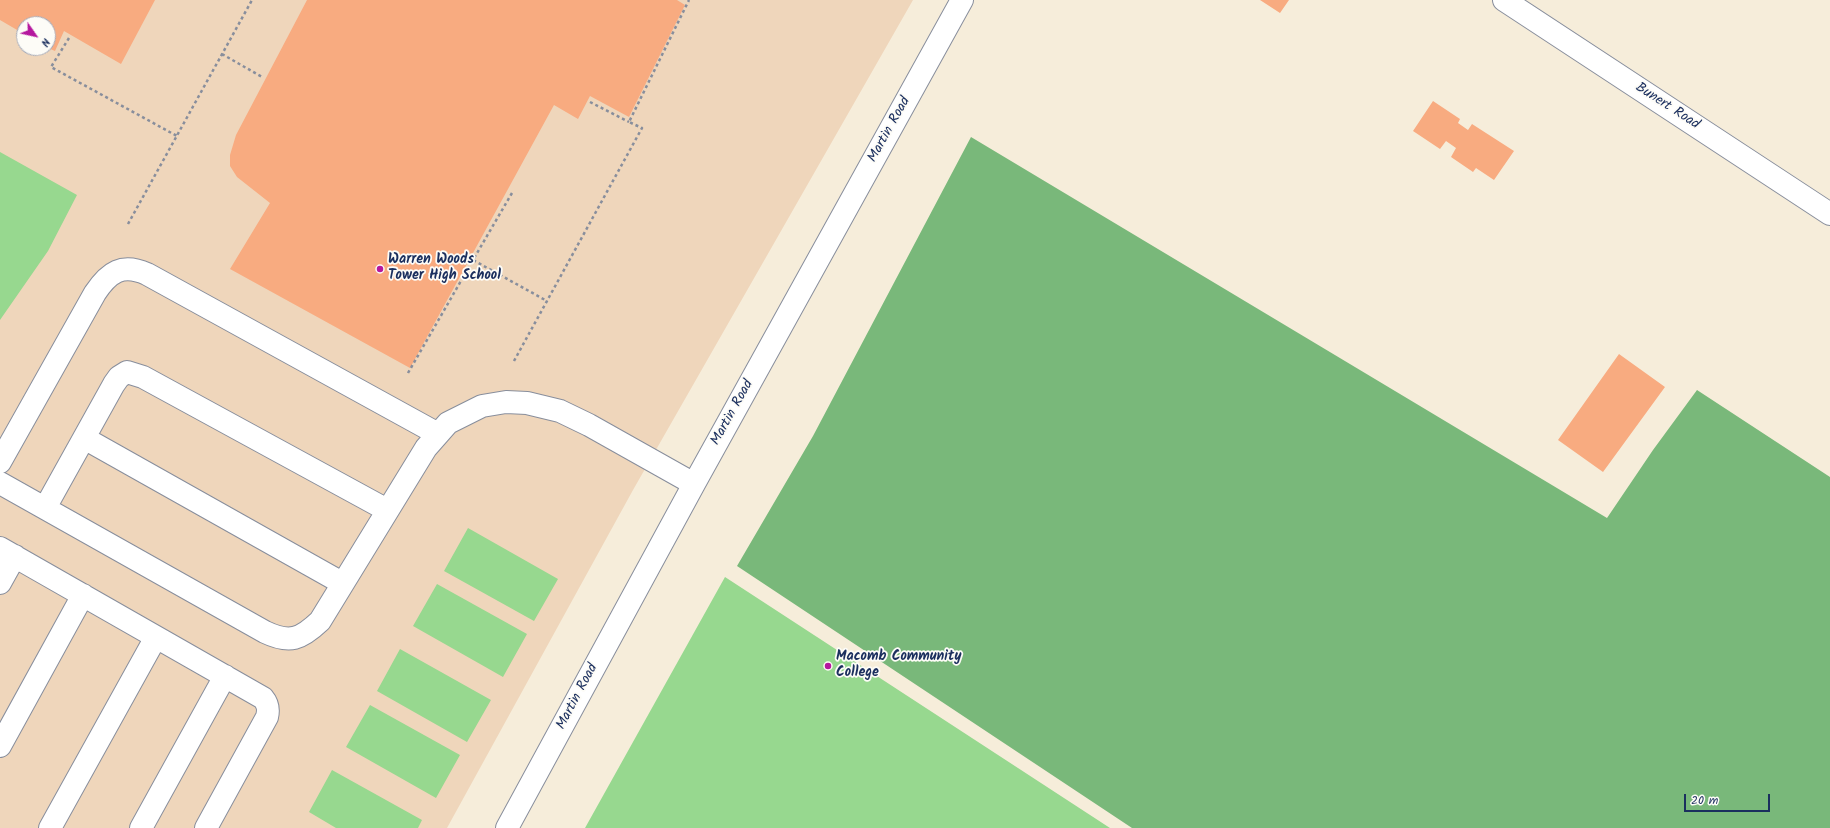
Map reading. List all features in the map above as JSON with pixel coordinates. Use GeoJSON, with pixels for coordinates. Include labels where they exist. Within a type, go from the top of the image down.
{"type":"FeatureCollection","features":[{"type":"Feature","properties":{"kind":"street","name":"Martin Road"},"geometry":{"type":"LineString","coordinates":[[507,828],[694,484],[962,0]]}},
{"type":"Feature","properties":{"kind":"street","name":"Bunert Road"},"geometry":{"type":"LineString","coordinates":[[1504,0],[1830,214]]}},
{"type":"Feature","properties":{"kind":"street"},"geometry":{"type":"LineString","coordinates":[[0,462],[102,283],[109,276],[128,269],[147,274],[438,434]]}},
{"type":"Feature","properties":{"kind":"street"},"geometry":{"type":"LineString","coordinates":[[45,508],[118,377],[127,372],[135,373],[387,510]]}},
{"type":"Feature","properties":{"kind":"street"},"geometry":{"type":"LineString","coordinates":[[0,483],[265,632],[282,638],[302,637],[320,620],[426,448],[448,423],[482,406],[506,402],[527,403],[546,407],[574,417],[694,484]]}},
{"type":"Feature","properties":{"kind":"street"},"geometry":{"type":"LineString","coordinates":[[84,438],[342,583]]}},
{"type":"Feature","properties":{"kind":"street"},"geometry":{"type":"LineString","coordinates":[[0,583],[7,552],[263,698],[267,704],[267,717],[206,828]]}},
{"type":"Feature","properties":{"kind":"street"},"geometry":{"type":"LineString","coordinates":[[0,746],[82,595]]}},
{"type":"Feature","properties":{"kind":"street"},"geometry":{"type":"LineString","coordinates":[[50,828],[156,637]]}},
{"type":"Feature","properties":{"kind":"street"},"geometry":{"type":"LineString","coordinates":[[141,828],[225,676]]}},
{"type":"Feature","properties":{"kind":"path"},"geometry":{"type":"LineString","coordinates":[[128,224],[252,0]]}},
{"type":"Feature","properties":{"kind":"path"},"geometry":{"type":"LineString","coordinates":[[629,122],[689,0]]}},
{"type":"Feature","properties":{"kind":"path"},"geometry":{"type":"LineString","coordinates":[[69,38],[51,67],[177,136]]}},
{"type":"Feature","properties":{"kind":"path"},"geometry":{"type":"LineString","coordinates":[[222,54],[262,77]]}},
{"type":"Feature","properties":{"kind":"path"},"geometry":{"type":"LineString","coordinates":[[514,362],[642,128],[590,102]]}},
{"type":"Feature","properties":{"kind":"path"},"geometry":{"type":"LineString","coordinates":[[408,374],[512,193]]}},
{"type":"Feature","properties":{"kind":"path"},"geometry":{"type":"LineString","coordinates":[[473,260],[547,301]]}},
{"type":"Feature","properties":{"kind":"shaded area","name":"Warren Woods Tower High School"},"geometry":{"type":"Polygon","coordinates":[[[0,0],[913,0],[633,490],[447,828],[0,828],[0,0]]]}},
{"type":"Feature","properties":{"kind":"green space"},"geometry":{"type":"Polygon","coordinates":[[[971,137],[1607,518],[1653,450],[1697,390],[1830,477],[1830,828],[1132,828],[737,566],[813,436],[971,137]]]}},
{"type":"Feature","properties":{"kind":"green space"},"geometry":{"type":"Polygon","coordinates":[[[0,152],[77,195],[48,251],[0,320],[0,152]]]}},
{"type":"Feature","properties":{"kind":"green space"},"geometry":{"type":"Polygon","coordinates":[[[468,528],[558,579],[534,621],[444,571],[468,528]]]}},
{"type":"Feature","properties":{"kind":"green space","name":"Macomb Community College"},"geometry":{"type":"Polygon","coordinates":[[[725,577],[1110,828],[585,828],[725,577]]]}},
{"type":"Feature","properties":{"kind":"green space"},"geometry":{"type":"Polygon","coordinates":[[[437,584],[527,634],[503,677],[413,626],[437,584]]]}},
{"type":"Feature","properties":{"kind":"green space"},"geometry":{"type":"Polygon","coordinates":[[[400,649],[491,700],[467,742],[377,691],[400,649]]]}},
{"type":"Feature","properties":{"kind":"green space"},"geometry":{"type":"Polygon","coordinates":[[[370,705],[460,755],[436,798],[346,747],[370,705]]]}},
{"type":"Feature","properties":{"kind":"green space"},"geometry":{"type":"Polygon","coordinates":[[[332,770],[422,820],[418,828],[336,828],[309,812],[332,770]]]}},
{"type":"Feature","properties":{"kind":"building"},"geometry":{"type":"Polygon","coordinates":[[[0,0],[155,0],[121,64],[64,31],[56,49],[56,16],[16,16],[16,29],[0,20],[0,0]]]}},
{"type":"Feature","properties":{"kind":"building","name":"Warren Woods Tower High School"},"geometry":{"type":"Polygon","coordinates":[[[307,0],[677,0],[685,5],[629,117],[590,96],[578,119],[554,105],[410,368],[230,269],[270,203],[237,177],[230,166],[230,155],[236,135],[307,0]]]}},
{"type":"Feature","properties":{"kind":"building"},"geometry":{"type":"Polygon","coordinates":[[[1260,0],[1289,0],[1280,13],[1260,0]]]}},
{"type":"Feature","properties":{"kind":"building"},"geometry":{"type":"Polygon","coordinates":[[[1433,101],[1460,119],[1458,123],[1468,130],[1472,124],[1514,151],[1494,180],[1476,168],[1473,172],[1451,157],[1456,148],[1446,141],[1440,149],[1413,131],[1433,101]]]}},
{"type":"Feature","properties":{"kind":"building"},"geometry":{"type":"Polygon","coordinates":[[[1619,354],[1665,387],[1603,472],[1558,440],[1619,354]]]}},
{"type":"Feature","properties":{"kind":"place","name":"Warren Woods Tower High School"},"geometry":{"type":"Point","coordinates":[380,269]}},
{"type":"Feature","properties":{"kind":"place","name":"Macomb Community College"},"geometry":{"type":"Point","coordinates":[828,666]}}]}
